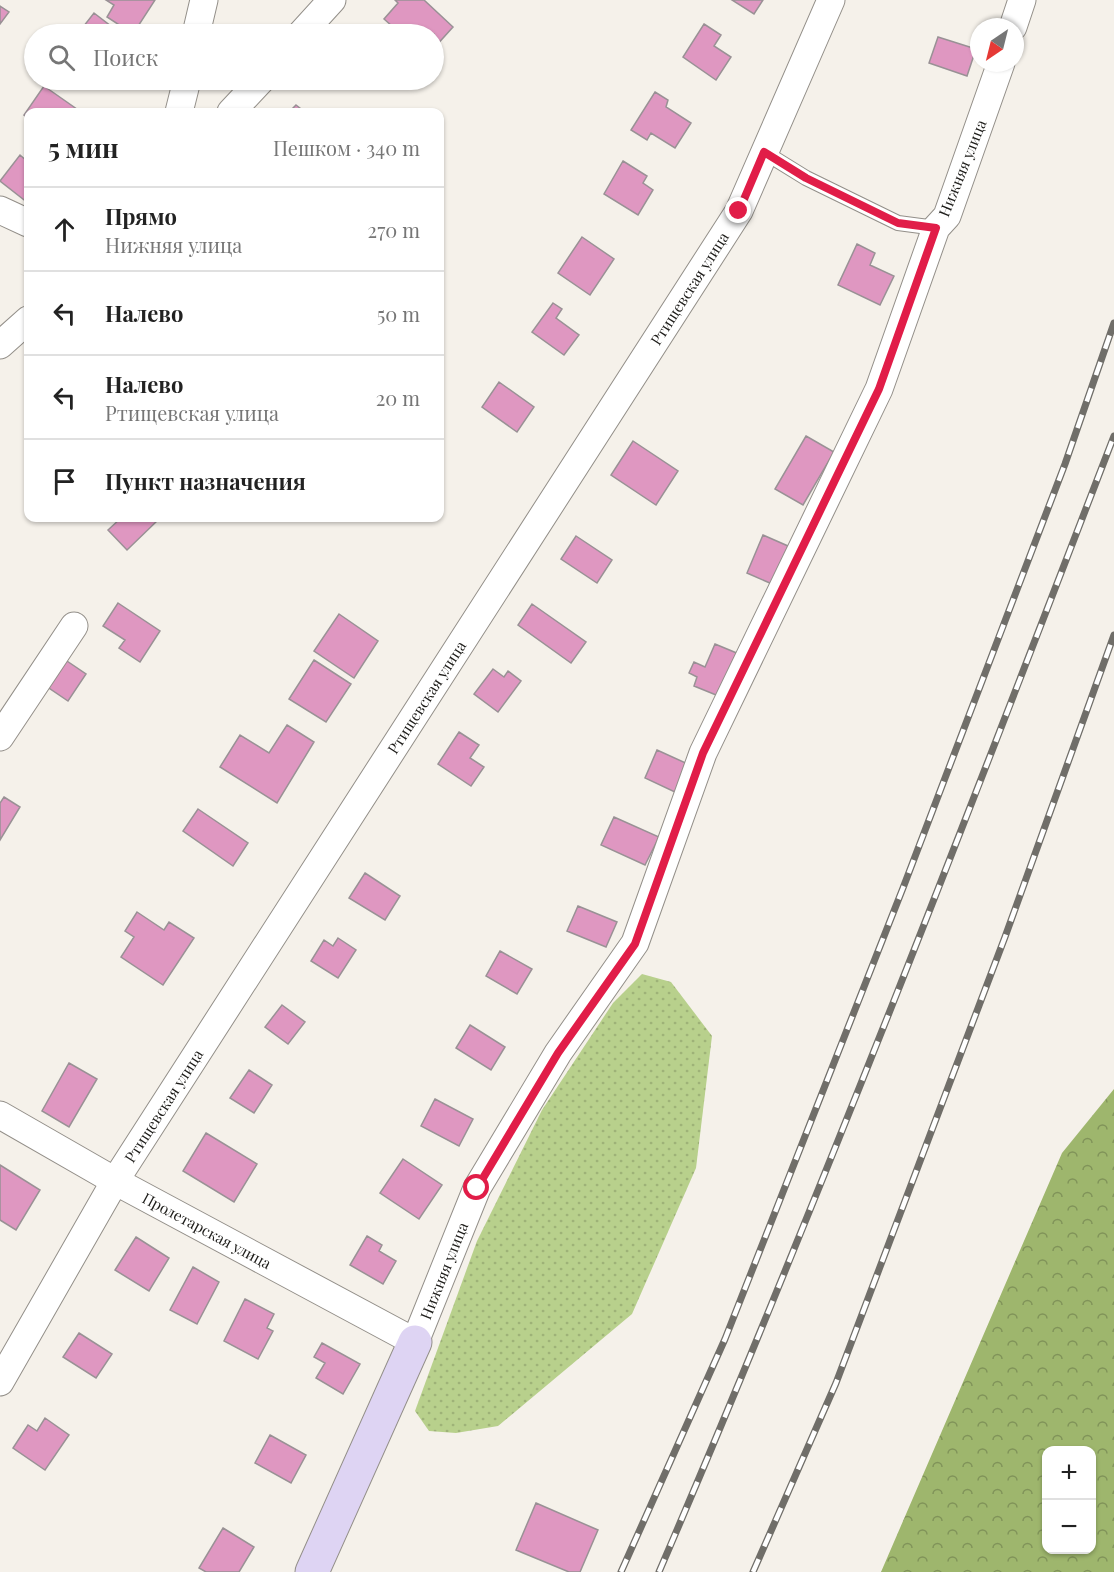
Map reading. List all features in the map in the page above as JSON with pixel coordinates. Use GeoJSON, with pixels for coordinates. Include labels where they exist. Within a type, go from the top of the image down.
{"type":"FeatureCollection","features":[{"type":"Feature","properties":{"kind":"street"},"geometry":{"type":"LineString","coordinates":[[198,24],[204,0]]}},
{"type":"Feature","properties":{"kind":"street"},"geometry":{"type":"LineString","coordinates":[[310,24],[332,0]]}},
{"type":"Feature","properties":{"kind":"street","name":"Ртищевская улица"},"geometry":{"type":"LineString","coordinates":[[0,1382],[115,1181],[739,211],[831,0]]}},
{"type":"Feature","properties":{"kind":"street"},"geometry":{"type":"LineString","coordinates":[[1016,18],[1022,0]]}},
{"type":"Feature","properties":{"kind":"street","name":"Нижняя улица"},"geometry":{"type":"LineString","coordinates":[[312,1572],[415,1342],[477,1188],[558,1053],[635,944],[703,753],[879,389],[936,228],[947,216],[998,72]]}},
{"type":"Feature","properties":{"kind":"street"},"geometry":{"type":"LineString","coordinates":[[180,108],[184,90]]}},
{"type":"Feature","properties":{"kind":"street"},"geometry":{"type":"LineString","coordinates":[[235,108],[252,90]]}},
{"type":"Feature","properties":{"kind":"street"},"geometry":{"type":"LineString","coordinates":[[0,210],[24,221]]}},
{"type":"Feature","properties":{"kind":"street"},"geometry":{"type":"LineString","coordinates":[[0,345],[24,324]]}},
{"type":"Feature","properties":{"kind":"street"},"geometry":{"type":"LineString","coordinates":[[0,737],[74,626]]}},
{"type":"Feature","properties":{"kind":"street","name":"Пролетарская улица"},"geometry":{"type":"LineString","coordinates":[[0,1115],[115,1181],[415,1342]]}},
{"type":"Feature","properties":{"kind":"lane"},"geometry":{"type":"LineString","coordinates":[[764,152],[806,178],[898,223],[936,228]]}},
{"type":"Feature","properties":{"kind":"green space"},"geometry":{"type":"Polygon","coordinates":[[[642,974],[671,982],[712,1036],[696,1168],[632,1314],[498,1426],[456,1433],[429,1431],[415,1411],[477,1241],[542,1110],[613,1003],[642,974]]]}},
{"type":"Feature","properties":{"kind":"green space"},"geometry":{"type":"Polygon","coordinates":[[[1114,1089],[1114,1572],[881,1572],[1062,1153],[1114,1089]]]}},
{"type":"Feature","properties":{"kind":"building"},"geometry":{"type":"Polygon","coordinates":[[[106,0],[155,0],[139,24],[118,24],[107,17],[114,5],[106,0]]]}},
{"type":"Feature","properties":{"kind":"building"},"geometry":{"type":"Polygon","coordinates":[[[395,0],[424,0],[453,27],[444,37],[444,24],[390,24],[384,19],[398,3],[395,0]]]}},
{"type":"Feature","properties":{"kind":"building"},"geometry":{"type":"Polygon","coordinates":[[[732,0],[763,0],[754,14],[732,0]]]}},
{"type":"Feature","properties":{"kind":"building"},"geometry":{"type":"Polygon","coordinates":[[[0,6],[9,12],[0,24],[0,6]]]}},
{"type":"Feature","properties":{"kind":"building"},"geometry":{"type":"Polygon","coordinates":[[[94,13],[108,24],[85,24],[94,13]]]}},
{"type":"Feature","properties":{"kind":"building"},"geometry":{"type":"Polygon","coordinates":[[[704,24],[721,35],[714,46],[731,57],[716,80],[683,57],[704,24]]]}},
{"type":"Feature","properties":{"kind":"building"},"geometry":{"type":"Polygon","coordinates":[[[938,37],[970,47],[970,67],[967,76],[929,63],[938,37]]]}},
{"type":"Feature","properties":{"kind":"building"},"geometry":{"type":"Polygon","coordinates":[[[41,90],[50,90],[75,108],[29,108],[41,90]]]}},
{"type":"Feature","properties":{"kind":"building"},"geometry":{"type":"Polygon","coordinates":[[[655,92],[668,100],[666,107],[691,123],[675,148],[651,133],[647,140],[631,130],[655,92]]]}},
{"type":"Feature","properties":{"kind":"building"},"geometry":{"type":"Polygon","coordinates":[[[20,155],[24,158],[24,200],[0,181],[20,155]]]}},
{"type":"Feature","properties":{"kind":"building"},"geometry":{"type":"Polygon","coordinates":[[[623,161],[647,176],[643,183],[653,190],[638,215],[604,194],[623,161]]]}},
{"type":"Feature","properties":{"kind":"building"},"geometry":{"type":"Polygon","coordinates":[[[582,237],[614,259],[590,295],[558,273],[582,237]]]}},
{"type":"Feature","properties":{"kind":"building"},"geometry":{"type":"Polygon","coordinates":[[[857,244],[875,253],[870,265],[894,276],[880,305],[838,285],[857,244]]]}},
{"type":"Feature","properties":{"kind":"building"},"geometry":{"type":"Polygon","coordinates":[[[553,303],[562,309],[556,318],[579,335],[564,355],[532,332],[553,303]]]}},
{"type":"Feature","properties":{"kind":"building"},"geometry":{"type":"Polygon","coordinates":[[[499,382],[534,407],[517,432],[482,407],[499,382]]]}},
{"type":"Feature","properties":{"kind":"building"},"geometry":{"type":"Polygon","coordinates":[[[806,436],[834,452],[803,505],[775,489],[806,436]]]}},
{"type":"Feature","properties":{"kind":"building"},"geometry":{"type":"Polygon","coordinates":[[[633,441],[678,471],[656,505],[611,475],[633,441]]]}},
{"type":"Feature","properties":{"kind":"building"},"geometry":{"type":"Polygon","coordinates":[[[117,522],[156,522],[127,550],[108,530],[117,522]]]}},
{"type":"Feature","properties":{"kind":"building"},"geometry":{"type":"Polygon","coordinates":[[[763,535],[788,546],[772,584],[747,573],[763,535]]]}},
{"type":"Feature","properties":{"kind":"building"},"geometry":{"type":"Polygon","coordinates":[[[576,536],[612,560],[597,583],[561,559],[576,536]]]}},
{"type":"Feature","properties":{"kind":"building"},"geometry":{"type":"Polygon","coordinates":[[[118,603],[160,631],[140,662],[119,648],[125,640],[103,626],[118,603]]]}},
{"type":"Feature","properties":{"kind":"building"},"geometry":{"type":"Polygon","coordinates":[[[532,604],[586,642],[571,663],[518,625],[532,604]]]}},
{"type":"Feature","properties":{"kind":"building"},"geometry":{"type":"Polygon","coordinates":[[[339,614],[378,641],[354,678],[314,651],[339,614]]]}},
{"type":"Feature","properties":{"kind":"building"},"geometry":{"type":"Polygon","coordinates":[[[715,644],[739,654],[721,697],[694,686],[697,677],[689,673],[694,662],[705,667],[715,644]]]}},
{"type":"Feature","properties":{"kind":"building"},"geometry":{"type":"Polygon","coordinates":[[[61,657],[86,674],[68,701],[43,684],[61,657]]]}},
{"type":"Feature","properties":{"kind":"building"},"geometry":{"type":"Polygon","coordinates":[[[314,660],[351,684],[326,722],[289,699],[314,660]]]}},
{"type":"Feature","properties":{"kind":"building"},"geometry":{"type":"Polygon","coordinates":[[[493,669],[504,677],[508,671],[521,681],[498,712],[474,694],[493,669]]]}},
{"type":"Feature","properties":{"kind":"building"},"geometry":{"type":"Polygon","coordinates":[[[287,725],[314,742],[277,803],[220,767],[240,735],[269,753],[287,725]]]}},
{"type":"Feature","properties":{"kind":"building"},"geometry":{"type":"Polygon","coordinates":[[[459,732],[479,745],[470,758],[484,767],[471,786],[438,764],[459,732]]]}},
{"type":"Feature","properties":{"kind":"building"},"geometry":{"type":"Polygon","coordinates":[[[657,750],[690,765],[677,793],[645,778],[657,750]]]}},
{"type":"Feature","properties":{"kind":"building"},"geometry":{"type":"Polygon","coordinates":[[[4,797],[20,807],[0,840],[0,803],[4,797]]]}},
{"type":"Feature","properties":{"kind":"building"},"geometry":{"type":"Polygon","coordinates":[[[198,809],[248,843],[233,866],[183,831],[198,809]]]}},
{"type":"Feature","properties":{"kind":"building"},"geometry":{"type":"Polygon","coordinates":[[[614,817],[659,837],[645,865],[601,845],[614,817]]]}},
{"type":"Feature","properties":{"kind":"building"},"geometry":{"type":"Polygon","coordinates":[[[365,873],[400,896],[385,920],[349,898],[365,873]]]}},
{"type":"Feature","properties":{"kind":"building"},"geometry":{"type":"Polygon","coordinates":[[[578,906],[617,922],[606,947],[567,931],[578,906]]]}},
{"type":"Feature","properties":{"kind":"building"},"geometry":{"type":"Polygon","coordinates":[[[137,912],[164,930],[169,922],[194,938],[163,985],[121,957],[134,937],[125,931],[137,912]]]}},
{"type":"Feature","properties":{"kind":"building"},"geometry":{"type":"Polygon","coordinates":[[[338,938],[356,950],[338,978],[311,961],[324,940],[333,946],[338,938]]]}},
{"type":"Feature","properties":{"kind":"building"},"geometry":{"type":"Polygon","coordinates":[[[500,951],[532,969],[517,994],[486,976],[500,951]]]}},
{"type":"Feature","properties":{"kind":"building"},"geometry":{"type":"Polygon","coordinates":[[[282,1005],[305,1022],[288,1044],[265,1027],[282,1005]]]}},
{"type":"Feature","properties":{"kind":"building"},"geometry":{"type":"Polygon","coordinates":[[[470,1025],[505,1047],[491,1070],[456,1048],[470,1025]]]}},
{"type":"Feature","properties":{"kind":"building"},"geometry":{"type":"Polygon","coordinates":[[[69,1063],[97,1079],[69,1127],[42,1111],[69,1063]]]}},
{"type":"Feature","properties":{"kind":"building"},"geometry":{"type":"Polygon","coordinates":[[[249,1070],[272,1085],[254,1113],[230,1098],[249,1070]]]}},
{"type":"Feature","properties":{"kind":"building"},"geometry":{"type":"Polygon","coordinates":[[[435,1099],[473,1119],[459,1146],[421,1126],[435,1099]]]}},
{"type":"Feature","properties":{"kind":"building"},"geometry":{"type":"Polygon","coordinates":[[[206,1133],[257,1164],[234,1202],[183,1171],[206,1133]]]}},
{"type":"Feature","properties":{"kind":"building"},"geometry":{"type":"Polygon","coordinates":[[[403,1159],[442,1185],[419,1219],[380,1193],[403,1159]]]}},
{"type":"Feature","properties":{"kind":"building"},"geometry":{"type":"Polygon","coordinates":[[[0,1165],[40,1190],[16,1230],[0,1220],[0,1165]]]}},
{"type":"Feature","properties":{"kind":"building"},"geometry":{"type":"Polygon","coordinates":[[[367,1236],[382,1245],[379,1251],[396,1261],[383,1284],[350,1265],[367,1236]]]}},
{"type":"Feature","properties":{"kind":"building"},"geometry":{"type":"Polygon","coordinates":[[[136,1237],[169,1258],[149,1291],[115,1270],[136,1237]]]}},
{"type":"Feature","properties":{"kind":"building"},"geometry":{"type":"Polygon","coordinates":[[[193,1267],[219,1282],[197,1324],[170,1310],[193,1267]]]}},
{"type":"Feature","properties":{"kind":"building"},"geometry":{"type":"Polygon","coordinates":[[[245,1299],[274,1314],[267,1328],[273,1331],[258,1359],[224,1341],[245,1299]]]}},
{"type":"Feature","properties":{"kind":"building"},"geometry":{"type":"Polygon","coordinates":[[[79,1333],[112,1354],[96,1378],[63,1357],[79,1333]]]}},
{"type":"Feature","properties":{"kind":"building"},"geometry":{"type":"Polygon","coordinates":[[[322,1343],[360,1364],[343,1394],[316,1378],[325,1363],[314,1357],[322,1343]]]}},
{"type":"Feature","properties":{"kind":"building"},"geometry":{"type":"Polygon","coordinates":[[[45,1418],[69,1435],[45,1470],[13,1448],[28,1425],[37,1431],[45,1418]]]}},
{"type":"Feature","properties":{"kind":"building"},"geometry":{"type":"Polygon","coordinates":[[[270,1435],[306,1455],[291,1483],[255,1463],[270,1435]]]}},
{"type":"Feature","properties":{"kind":"building"},"geometry":{"type":"Polygon","coordinates":[[[536,1503],[598,1530],[580,1572],[569,1572],[516,1550],[536,1503]]]}},
{"type":"Feature","properties":{"kind":"building"},"geometry":{"type":"Polygon","coordinates":[[[223,1528],[254,1547],[239,1572],[206,1572],[199,1568],[223,1528]]]}},
{"type":"Feature","properties":{"kind":"railway"},"geometry":{"type":"LineString","coordinates":[[621,1572],[725,1339],[903,888],[1065,464],[1114,323]]}},
{"type":"Feature","properties":{"kind":"railway"},"geometry":{"type":"LineString","coordinates":[[659,1572],[835,1148],[1114,436]]}},
{"type":"Feature","properties":{"kind":"railway"},"geometry":{"type":"LineString","coordinates":[[753,1572],[836,1383],[1005,937],[1114,635]]}},
{"type":"Feature","properties":{"kind":"route"},"geometry":{"type":"LineString","coordinates":[[477,1188],[558,1053],[635,944],[703,753],[879,389],[936,228],[898,223],[848,196],[806,178],[764,152],[739,211]]}}]}
